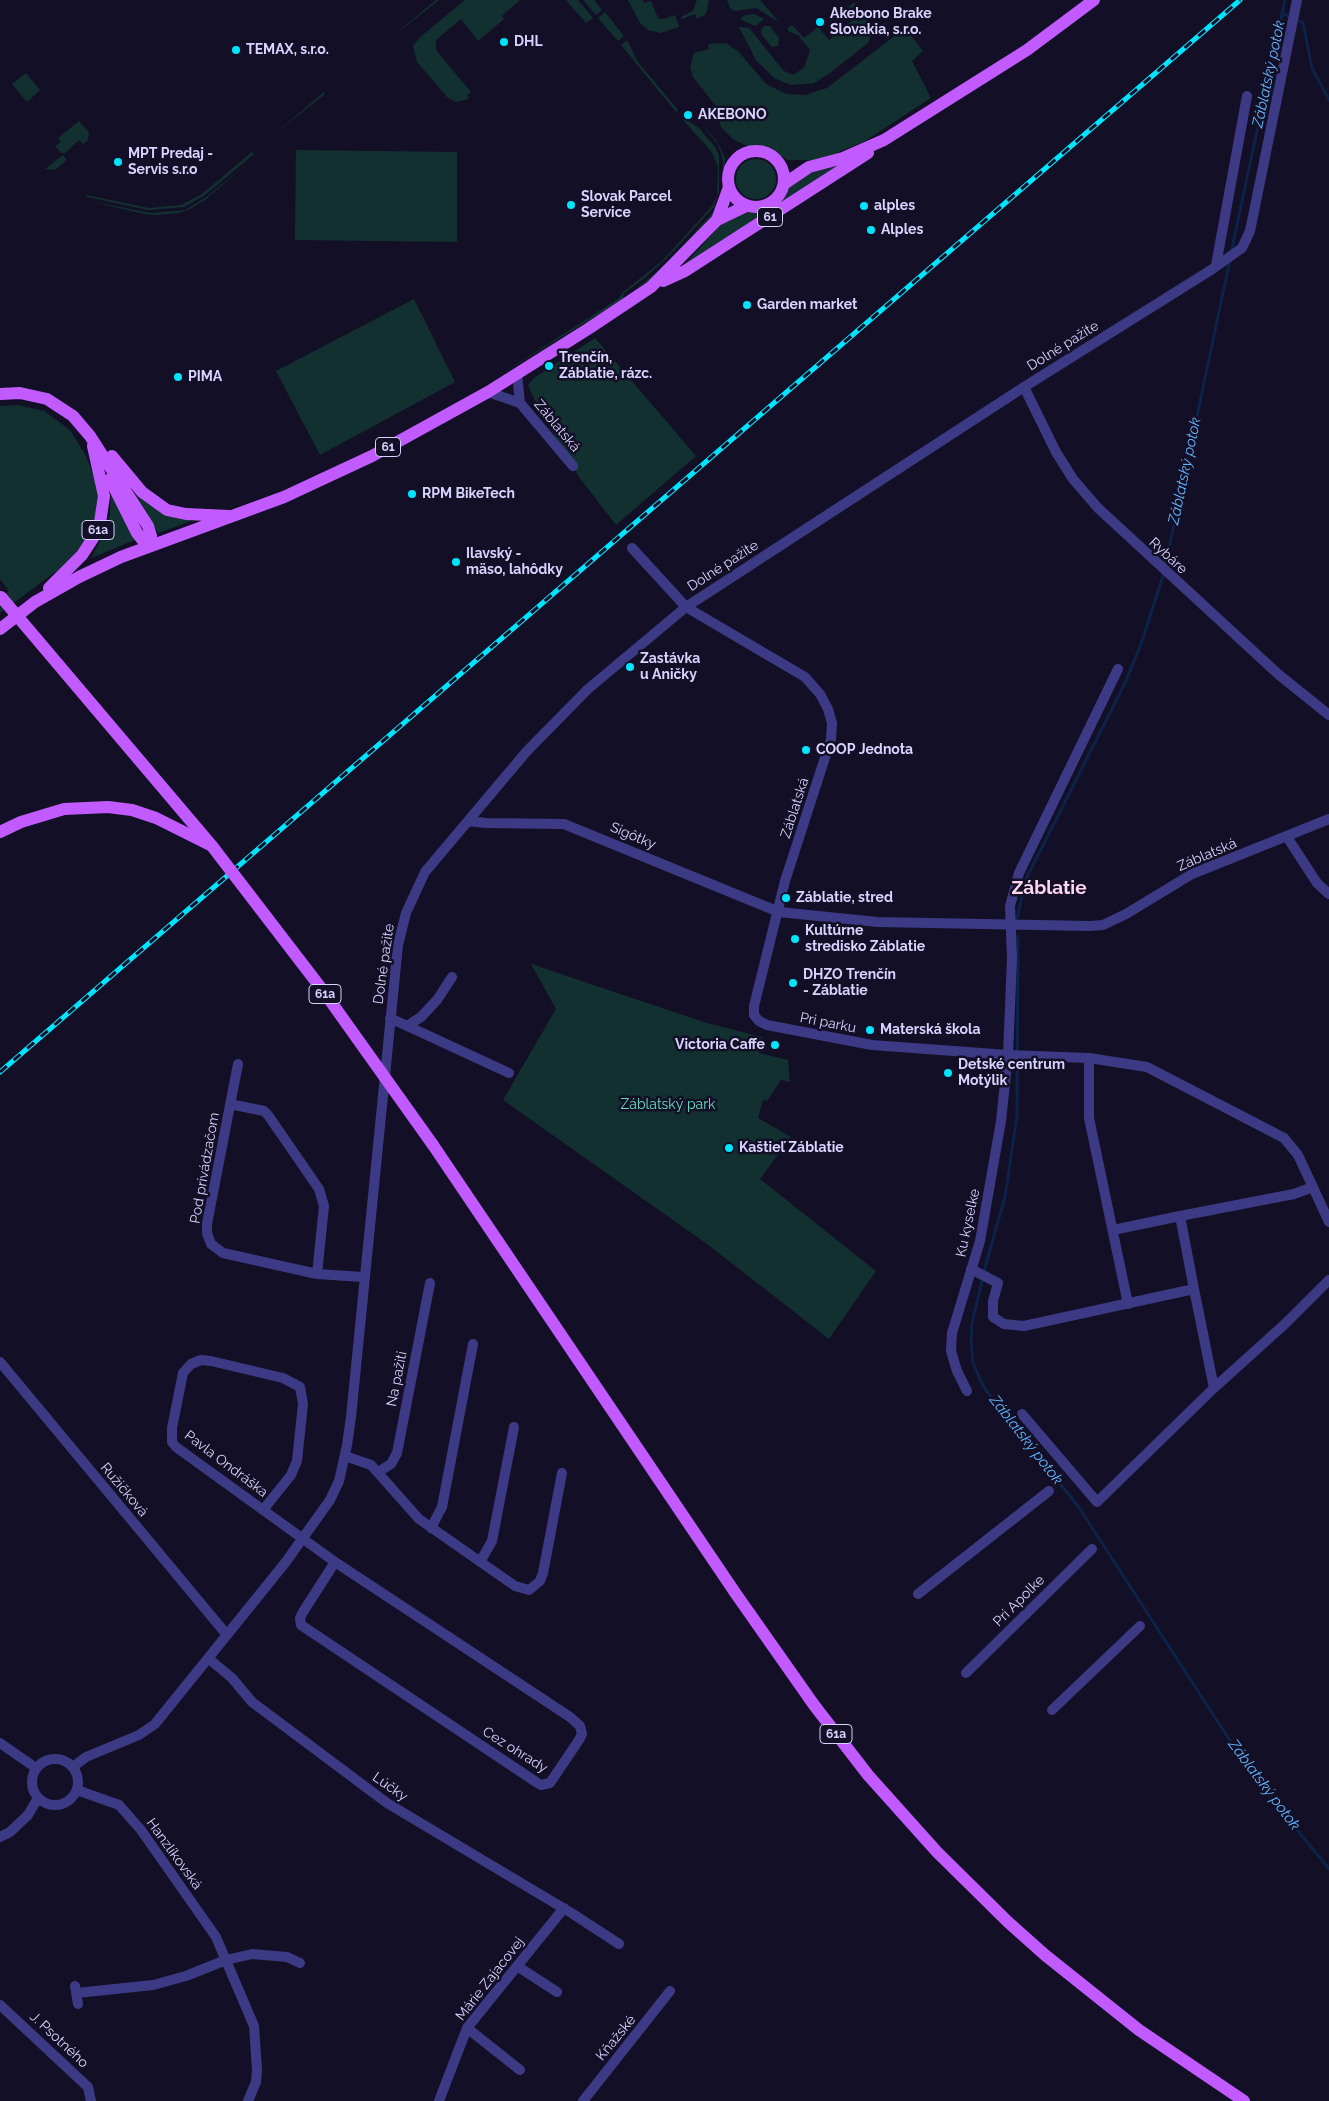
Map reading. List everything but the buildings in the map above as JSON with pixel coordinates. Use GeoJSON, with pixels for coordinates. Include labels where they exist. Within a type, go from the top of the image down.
{"type":"FeatureCollection","features":[{"type":"Feature","properties":{"kind":"main road","name":"61"},"geometry":{"type":"LineString","coordinates":[[0,629],[35,602],[79,577],[148,547],[284,497],[372,456],[488,392],[651,287],[693,266],[850,166],[884,140],[1020,55],[1094,0]]}},
{"type":"Feature","properties":{"kind":"main road","name":"61"},"geometry":{"type":"LineString","coordinates":[[729,187],[735,199],[746,206],[756,207],[770,204],[778,197],[784,184],[809,167],[843,158],[884,140]]}},
{"type":"Feature","properties":{"kind":"main road","name":"61"},"geometry":{"type":"LineString","coordinates":[[717,220],[729,187],[730,168],[743,153],[762,151],[778,161],[809,167]]}},
{"type":"Feature","properties":{"kind":"main road"},"geometry":{"type":"LineString","coordinates":[[778,161],[784,174],[784,184]]}},
{"type":"Feature","properties":{"kind":"main road","name":"61"},"geometry":{"type":"LineString","coordinates":[[651,287],[717,220],[746,206]]}},
{"type":"Feature","properties":{"kind":"main road","name":"61a"},"geometry":{"type":"LineString","coordinates":[[0,394],[20,393],[47,399],[69,412],[142,492],[168,510],[186,514],[234,516]]}},
{"type":"Feature","properties":{"kind":"main road","name":"61a"},"geometry":{"type":"LineString","coordinates":[[90,436],[148,526],[151,536],[148,547]]}},
{"type":"Feature","properties":{"kind":"main road","name":"61a"},"geometry":{"type":"LineString","coordinates":[[35,602],[82,555],[99,529],[104,496],[90,436]]}},
{"type":"Feature","properties":{"kind":"main road","name":"61a"},"geometry":{"type":"LineString","coordinates":[[1,596],[212,846],[324,992],[433,1146],[741,1602],[809,1698],[868,1775],[949,1864],[1044,1955],[1138,2030],[1244,2101]]}},
{"type":"Feature","properties":{"kind":"main road","name":"61a"},"geometry":{"type":"LineString","coordinates":[[0,832],[49,812],[86,807],[108,807],[132,810],[156,818],[212,846]]}},
{"type":"Feature","properties":{"kind":"street","name":"Dolné pažite"},"geometry":{"type":"LineString","coordinates":[[73,1767],[86,1757],[139,1735],[155,1724],[209,1659],[303,1539],[330,1500],[339,1481],[345,1456],[398,945],[406,913],[425,872],[527,750],[588,689],[686,606],[1024,387],[1236,253],[1247,241],[1250,231],[1297,0]]}},
{"type":"Feature","properties":{"kind":"street"},"geometry":{"type":"LineString","coordinates":[[1219,263],[1247,96]]}},
{"type":"Feature","properties":{"kind":"street","name":"Záblatská"},"geometry":{"type":"LineString","coordinates":[[517,374],[520,403]]}},
{"type":"Feature","properties":{"kind":"street","name":"Rybáre"},"geometry":{"type":"LineString","coordinates":[[1024,387],[1056,452],[1073,479],[1098,508],[1171,578],[1278,674],[1329,715]]}},
{"type":"Feature","properties":{"kind":"street","name":"Záblatská"},"geometry":{"type":"LineString","coordinates":[[488,392],[520,403],[572,466]]}},
{"type":"Feature","properties":{"kind":"street","name":"Záblatská"},"geometry":{"type":"LineString","coordinates":[[632,548],[686,606],[805,677],[820,694],[828,709],[832,722],[831,739],[785,881],[779,912],[877,922],[1010,926],[1103,925],[1126,914],[1192,874],[1329,819]]}},
{"type":"Feature","properties":{"kind":"street"},"geometry":{"type":"LineString","coordinates":[[1010,926],[1010,906],[1019,873],[1118,669]]}},
{"type":"Feature","properties":{"kind":"street","name":"Sigôtky"},"geometry":{"type":"LineString","coordinates":[[468,821],[564,824],[779,912]]}},
{"type":"Feature","properties":{"kind":"street"},"geometry":{"type":"LineString","coordinates":[[1287,837],[1317,883],[1329,894]]}},
{"type":"Feature","properties":{"kind":"street","name":"Pri parku"},"geometry":{"type":"LineString","coordinates":[[779,912],[754,1006],[754,1015],[759,1021],[767,1025],[872,1045],[1008,1055]]}},
{"type":"Feature","properties":{"kind":"street","name":"Ku kyselke"},"geometry":{"type":"LineString","coordinates":[[967,1391],[957,1371],[951,1351],[952,1333],[974,1270],[1001,1121],[1008,1055],[1012,959],[1010,926]]}},
{"type":"Feature","properties":{"kind":"street"},"geometry":{"type":"LineString","coordinates":[[406,1026],[421,1017],[432,1006],[452,977]]}},
{"type":"Feature","properties":{"kind":"street","name":"Dolné pažite"},"geometry":{"type":"LineString","coordinates":[[390,1018],[509,1073]]}},
{"type":"Feature","properties":{"kind":"street"},"geometry":{"type":"LineString","coordinates":[[1008,1055],[1089,1058],[1146,1067],[1284,1138],[1298,1155],[1329,1222]]}},
{"type":"Feature","properties":{"kind":"street"},"geometry":{"type":"LineString","coordinates":[[1089,1058],[1089,1118],[1128,1304]]}},
{"type":"Feature","properties":{"kind":"street","name":"Pod privádzačom"},"geometry":{"type":"LineString","coordinates":[[238,1064],[208,1224],[208,1239],[216,1250],[223,1253],[317,1274],[363,1277]]}},
{"type":"Feature","properties":{"kind":"street","name":"Pod privádzačom"},"geometry":{"type":"LineString","coordinates":[[230,1104],[264,1112],[268,1115],[319,1189],[324,1206],[317,1274]]}},
{"type":"Feature","properties":{"kind":"street"},"geometry":{"type":"LineString","coordinates":[[1114,1230],[1294,1194],[1313,1187]]}},
{"type":"Feature","properties":{"kind":"street"},"geometry":{"type":"LineString","coordinates":[[1180,1216],[1214,1388]]}},
{"type":"Feature","properties":{"kind":"street"},"geometry":{"type":"LineString","coordinates":[[974,1270],[998,1283],[993,1301],[993,1317],[1004,1324],[1024,1326],[1194,1290]]}},
{"type":"Feature","properties":{"kind":"street"},"geometry":{"type":"LineString","coordinates":[[1022,1414],[1097,1502],[1329,1280]]}},
{"type":"Feature","properties":{"kind":"street","name":"Na pažiti"},"geometry":{"type":"LineString","coordinates":[[378,1472],[391,1464],[397,1453],[430,1283]]}},
{"type":"Feature","properties":{"kind":"street"},"geometry":{"type":"LineString","coordinates":[[431,1528],[442,1507],[473,1344]]}},
{"type":"Feature","properties":{"kind":"street","name":"Pavla Ondráška"},"geometry":{"type":"LineString","coordinates":[[263,1510],[291,1475],[298,1461],[303,1404],[300,1387],[283,1378],[211,1361],[202,1360],[191,1364],[183,1373],[172,1428],[172,1442],[181,1452],[303,1539]]}},
{"type":"Feature","properties":{"kind":"street","name":"Ružičková"},"geometry":{"type":"LineString","coordinates":[[0,1362],[227,1634]]}},
{"type":"Feature","properties":{"kind":"street"},"geometry":{"type":"LineString","coordinates":[[480,1562],[492,1541],[514,1426]]}},
{"type":"Feature","properties":{"kind":"street"},"geometry":{"type":"LineString","coordinates":[[345,1456],[367,1462],[378,1472],[410,1512],[522,1590],[534,1588],[543,1573],[562,1473]]}},
{"type":"Feature","properties":{"kind":"street"},"geometry":{"type":"LineString","coordinates":[[918,1594],[1049,1491]]}},
{"type":"Feature","properties":{"kind":"street","name":"Cez ohrady"},"geometry":{"type":"LineString","coordinates":[[303,1539],[570,1717],[580,1726],[582,1734],[579,1740],[550,1783],[541,1785],[536,1782],[302,1625],[300,1618],[303,1612],[335,1562]]}},
{"type":"Feature","properties":{"kind":"street","name":"Pri Apolke"},"geometry":{"type":"LineString","coordinates":[[966,1673],[1092,1549]]}},
{"type":"Feature","properties":{"kind":"street"},"geometry":{"type":"LineString","coordinates":[[1052,1710],[1140,1626]]}},
{"type":"Feature","properties":{"kind":"street","name":"Lúčky"},"geometry":{"type":"LineString","coordinates":[[209,1659],[232,1678],[252,1702],[380,1798],[564,1908],[619,1944]]}},
{"type":"Feature","properties":{"kind":"street"},"geometry":{"type":"LineString","coordinates":[[0,1743],[36,1768]]}},
{"type":"Feature","properties":{"kind":"street"},"geometry":{"type":"LineString","coordinates":[[54,1759],[61,1760],[73,1767],[78,1781],[73,1796],[63,1804],[50,1805],[38,1798],[32,1787],[33,1774],[36,1768],[47,1760],[54,1759]]}},
{"type":"Feature","properties":{"kind":"street","name":"Hanzlíkovská"},"geometry":{"type":"LineString","coordinates":[[76,1790],[120,1805],[141,1830],[210,1929],[226,1960],[254,2026],[257,2041],[256,2082],[248,2101]]}},
{"type":"Feature","properties":{"kind":"street"},"geometry":{"type":"LineString","coordinates":[[0,1836],[10,1832],[28,1815],[38,1798]]}},
{"type":"Feature","properties":{"kind":"street","name":"Márie Zajacovej"},"geometry":{"type":"LineString","coordinates":[[438,2101],[467,2028],[564,1908]]}},
{"type":"Feature","properties":{"kind":"street"},"geometry":{"type":"LineString","coordinates":[[78,2004],[76,1990],[153,1985],[186,1976],[226,1960],[252,1954],[287,1957],[300,1963]]}},
{"type":"Feature","properties":{"kind":"street"},"geometry":{"type":"LineString","coordinates":[[517,1966],[556,1992]]}},
{"type":"Feature","properties":{"kind":"street","name":"Kňažské"},"geometry":{"type":"LineString","coordinates":[[583,2101],[670,1992]]}},
{"type":"Feature","properties":{"kind":"street","name":"J. Psotného"},"geometry":{"type":"LineString","coordinates":[[0,2005],[88,2087],[90,2101]]}},
{"type":"Feature","properties":{"kind":"street"},"geometry":{"type":"LineString","coordinates":[[467,2028],[520,2070]]}},
{"type":"Feature","properties":{"kind":"green space"},"geometry":{"type":"Polygon","coordinates":[[[436,0],[439,0],[388,40],[436,0]]]}},
{"type":"Feature","properties":{"kind":"green space"},"geometry":{"type":"Polygon","coordinates":[[[465,0],[520,0],[502,16],[504,19],[478,41],[461,19],[436,40],[436,50],[471,92],[467,95],[468,99],[456,102],[448,98],[417,62],[413,46],[419,38],[465,0]]]}},
{"type":"Feature","properties":{"kind":"green space"},"geometry":{"type":"Polygon","coordinates":[[[566,0],[578,0],[593,18],[586,23],[566,0]]]}},
{"type":"Feature","properties":{"kind":"green space"},"geometry":{"type":"Polygon","coordinates":[[[583,0],[594,0],[602,10],[596,15],[583,0]]]}},
{"type":"Feature","properties":{"kind":"green space"},"geometry":{"type":"Polygon","coordinates":[[[628,0],[643,0],[644,3],[651,1],[658,18],[663,19],[675,15],[679,27],[660,33],[648,30],[640,23],[628,0]]]}},
{"type":"Feature","properties":{"kind":"green space"},"geometry":{"type":"Polygon","coordinates":[[[697,0],[709,0],[706,14],[697,19],[695,14],[682,19],[681,17],[693,11],[697,0]]]}},
{"type":"Feature","properties":{"kind":"green space"},"geometry":{"type":"Polygon","coordinates":[[[727,0],[760,0],[779,22],[756,8],[735,11],[730,8],[727,0]]]}},
{"type":"Feature","properties":{"kind":"green space"},"geometry":{"type":"Polygon","coordinates":[[[854,2],[870,23],[872,32],[868,43],[814,83],[791,85],[774,78],[756,60],[739,27],[749,28],[784,71],[793,75],[804,68],[810,50],[798,35],[788,31],[788,28],[792,25],[804,38],[818,27],[829,40],[856,17],[848,7],[854,2]]]}},
{"type":"Feature","properties":{"kind":"green space"},"geometry":{"type":"Polygon","coordinates":[[[605,12],[624,36],[618,41],[598,18],[605,12]]]}},
{"type":"Feature","properties":{"kind":"green space"},"geometry":{"type":"Polygon","coordinates":[[[754,14],[764,19],[755,26],[740,19],[745,15],[754,14]]]}},
{"type":"Feature","properties":{"kind":"green space"},"geometry":{"type":"Polygon","coordinates":[[[764,26],[770,26],[779,38],[778,46],[772,47],[761,34],[764,26]]]}},
{"type":"Feature","properties":{"kind":"green space"},"geometry":{"type":"Polygon","coordinates":[[[905,28],[923,51],[912,61],[931,98],[865,141],[814,160],[788,160],[765,147],[747,146],[733,139],[721,127],[715,105],[693,77],[690,67],[694,53],[709,49],[708,44],[726,43],[739,52],[766,84],[786,94],[805,95],[827,88],[905,28]]]}},
{"type":"Feature","properties":{"kind":"green space"},"geometry":{"type":"Polygon","coordinates":[[[627,40],[638,62],[678,110],[676,112],[621,45],[627,40]]]}},
{"type":"Feature","properties":{"kind":"green space"},"geometry":{"type":"Polygon","coordinates":[[[26,73],[40,90],[27,102],[12,84],[26,73]]]}},
{"type":"Feature","properties":{"kind":"green space"},"geometry":{"type":"Polygon","coordinates":[[[324,92],[325,94],[271,137],[324,92]]]}},
{"type":"Feature","properties":{"kind":"green space"},"geometry":{"type":"Polygon","coordinates":[[[685,119],[699,128],[715,147],[719,155],[719,191],[714,207],[669,256],[646,277],[624,293],[623,299],[492,380],[618,299],[623,292],[662,261],[712,206],[717,196],[718,166],[711,151],[683,120],[685,119]]]}},
{"type":"Feature","properties":{"kind":"green space"},"geometry":{"type":"Polygon","coordinates":[[[79,121],[89,132],[88,140],[83,144],[79,140],[65,153],[61,153],[55,146],[61,142],[58,138],[79,121]]]}},
{"type":"Feature","properties":{"kind":"green space"},"geometry":{"type":"Polygon","coordinates":[[[700,123],[717,141],[725,158],[724,193],[714,215],[671,259],[715,210],[723,191],[723,160],[718,144],[700,123]]]}},
{"type":"Feature","properties":{"kind":"green space"},"geometry":{"type":"Polygon","coordinates":[[[296,150],[457,152],[457,242],[295,240],[296,150]]]}},
{"type":"Feature","properties":{"kind":"green space"},"geometry":{"type":"Polygon","coordinates":[[[252,152],[254,154],[205,195],[184,207],[148,210],[87,197],[86,195],[149,208],[181,205],[202,194],[252,152]]]}},
{"type":"Feature","properties":{"kind":"green space"},"geometry":{"type":"Polygon","coordinates":[[[63,155],[67,160],[55,170],[45,169],[63,155]]]}},
{"type":"Feature","properties":{"kind":"green space"},"geometry":{"type":"Polygon","coordinates":[[[752,159],[760,159],[767,162],[773,168],[776,179],[773,190],[767,196],[760,199],[752,199],[745,196],[739,190],[736,183],[736,175],[739,168],[745,162],[752,159]]]}},
{"type":"Feature","properties":{"kind":"green space"},"geometry":{"type":"Polygon","coordinates":[[[249,162],[206,199],[192,208],[179,213],[144,214],[89,201],[151,213],[185,210],[205,198],[249,162]]]}},
{"type":"Feature","properties":{"kind":"green space"},"geometry":{"type":"Polygon","coordinates":[[[839,165],[685,264],[725,220],[746,211],[758,212],[769,209],[779,201],[787,189],[806,174],[839,165]]]}},
{"type":"Feature","properties":{"kind":"green space"},"geometry":{"type":"Polygon","coordinates":[[[666,263],[650,280],[627,297],[666,263]]]}},
{"type":"Feature","properties":{"kind":"green space"},"geometry":{"type":"Polygon","coordinates":[[[414,299],[455,382],[320,455],[276,371],[414,299]]]}},
{"type":"Feature","properties":{"kind":"green space"},"geometry":{"type":"Polygon","coordinates":[[[595,338],[696,456],[616,525],[579,477],[537,405],[528,385],[534,378],[595,338]]]}},
{"type":"Feature","properties":{"kind":"green space"},"geometry":{"type":"Polygon","coordinates":[[[18,405],[44,411],[70,430],[86,456],[95,479],[99,499],[95,524],[84,543],[62,567],[0,613],[0,598],[9,591],[0,579],[0,406],[18,405]]]}},
{"type":"Feature","properties":{"kind":"green space"},"geometry":{"type":"Polygon","coordinates":[[[133,491],[144,500],[191,521],[158,533],[133,491]]]}},
{"type":"Feature","properties":{"kind":"green space"},"geometry":{"type":"Polygon","coordinates":[[[113,494],[135,540],[91,558],[106,531],[110,515],[111,495],[113,494]]]}},
{"type":"Feature","properties":{"kind":"green space","name":"Záblatský park"},"geometry":{"type":"Polygon","coordinates":[[[531,964],[707,1023],[762,1037],[759,1053],[788,1060],[790,1082],[781,1080],[767,1101],[763,1100],[758,1118],[791,1137],[760,1179],[876,1271],[829,1339],[707,1244],[503,1100],[556,1009],[531,964]]]}},
{"type":"Feature","properties":{"kind":"waterway","name":"Záblatský potok"},"geometry":{"type":"LineString","coordinates":[[1231,253],[1285,0]]}},
{"type":"Feature","properties":{"kind":"waterway"},"geometry":{"type":"LineString","coordinates":[[1282,13],[1303,23],[1312,68],[1329,100]]}},
{"type":"Feature","properties":{"kind":"waterway","name":"Záblatský potok"},"geometry":{"type":"LineString","coordinates":[[1165,567],[1230,260]]}},
{"type":"Feature","properties":{"kind":"waterway","name":"Záblatský potok"},"geometry":{"type":"LineString","coordinates":[[1017,918],[1026,879],[1126,681],[1141,644],[1164,573]]}},
{"type":"Feature","properties":{"kind":"waterway","name":"Záblatský potok"},"geometry":{"type":"LineString","coordinates":[[1018,936],[1017,1116],[1005,1197],[972,1323],[973,1363],[983,1386],[996,1404],[1078,1506],[1251,1773],[1329,1869]]}},
{"type":"Feature","properties":{"kind":"railway"},"geometry":{"type":"LineString","coordinates":[[0,1072],[1240,0]]}},
{"type":"Feature","properties":{"kind":"place","name":"Akebono Brake Slovakia, s.r.o."},"geometry":{"type":"Point","coordinates":[820,22]}},
{"type":"Feature","properties":{"kind":"place","name":"DHL"},"geometry":{"type":"Point","coordinates":[504,42]}},
{"type":"Feature","properties":{"kind":"place","name":"TEMAX, s.r.o."},"geometry":{"type":"Point","coordinates":[236,50]}},
{"type":"Feature","properties":{"kind":"place","name":"AKEBONO"},"geometry":{"type":"Point","coordinates":[688,115]}},
{"type":"Feature","properties":{"kind":"place","name":"MPT Predaj - Servis s.r.o"},"geometry":{"type":"Point","coordinates":[118,162]}},
{"type":"Feature","properties":{"kind":"place","name":"Slovak Parcel Service"},"geometry":{"type":"Point","coordinates":[571,205]}},
{"type":"Feature","properties":{"kind":"place","name":"alples"},"geometry":{"type":"Point","coordinates":[864,206]}},
{"type":"Feature","properties":{"kind":"place","name":"Alples"},"geometry":{"type":"Point","coordinates":[871,230]}},
{"type":"Feature","properties":{"kind":"place","name":"Garden market"},"geometry":{"type":"Point","coordinates":[747,305]}},
{"type":"Feature","properties":{"kind":"place","name":"Trenčín, Záblatie, rázc."},"geometry":{"type":"Point","coordinates":[549,366]}},
{"type":"Feature","properties":{"kind":"place","name":"PIMA"},"geometry":{"type":"Point","coordinates":[178,377]}},
{"type":"Feature","properties":{"kind":"place","name":"RPM BikeTech"},"geometry":{"type":"Point","coordinates":[412,494]}},
{"type":"Feature","properties":{"kind":"place","name":"Ilavský - mäso, lahôdky"},"geometry":{"type":"Point","coordinates":[456,562]}},
{"type":"Feature","properties":{"kind":"place","name":"Zastávka u Aničky"},"geometry":{"type":"Point","coordinates":[630,667]}},
{"type":"Feature","properties":{"kind":"place","name":"COOP Jednota"},"geometry":{"type":"Point","coordinates":[806,750]}},
{"type":"Feature","properties":{"kind":"place","name":"Záblatie, stred"},"geometry":{"type":"Point","coordinates":[786,898]}},
{"type":"Feature","properties":{"kind":"place","name":"Kultúrne stredisko Záblatie"},"geometry":{"type":"Point","coordinates":[795,939]}},
{"type":"Feature","properties":{"kind":"place","name":"DHZO Trenčín - Záblatie"},"geometry":{"type":"Point","coordinates":[793,983]}},
{"type":"Feature","properties":{"kind":"place","name":"Materská škola"},"geometry":{"type":"Point","coordinates":[870,1030]}},
{"type":"Feature","properties":{"kind":"place","name":"Victoria Caffe"},"geometry":{"type":"Point","coordinates":[775,1045]}},
{"type":"Feature","properties":{"kind":"place","name":"Detské centrum Motýlik"},"geometry":{"type":"Point","coordinates":[948,1073]}},
{"type":"Feature","properties":{"kind":"place","name":"Kaštieľ Záblatie"},"geometry":{"type":"Point","coordinates":[729,1148]}},
{"type":"Feature","properties":{"kind":"district","name":"Záblatie"},"geometry":{"type":"Point","coordinates":[1049,888]}}]}
